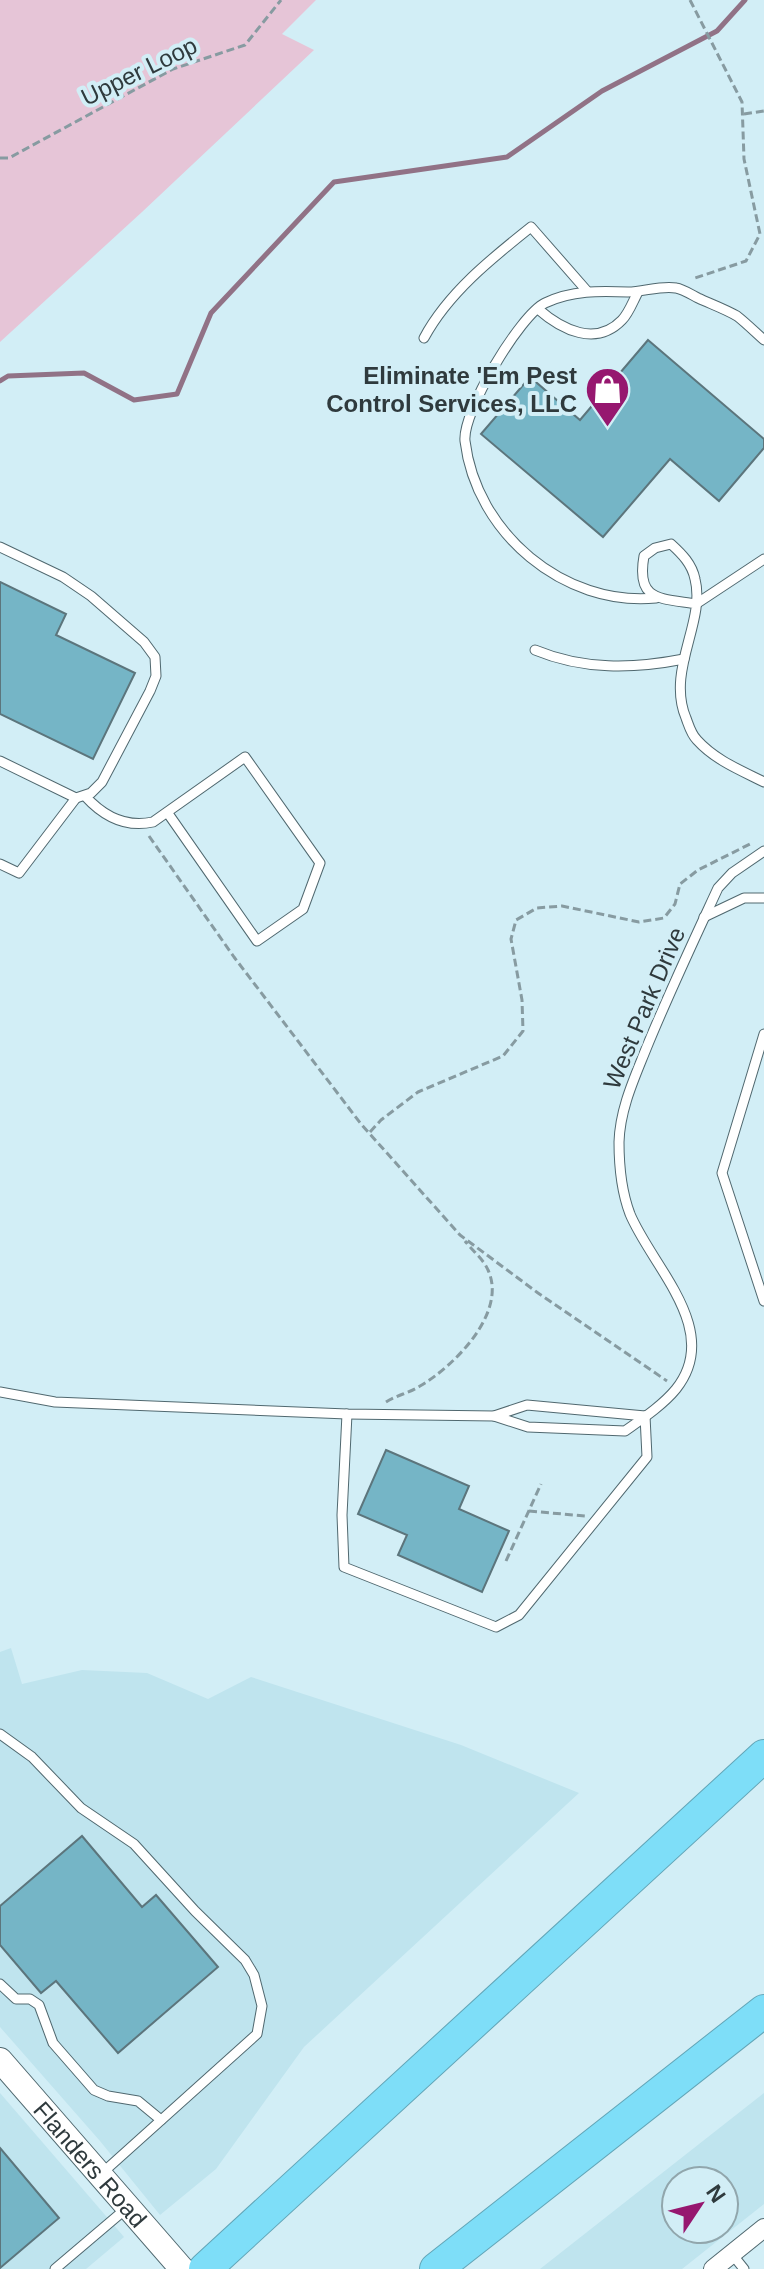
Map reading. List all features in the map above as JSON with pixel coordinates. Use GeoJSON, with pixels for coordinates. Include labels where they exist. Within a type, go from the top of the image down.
{"type":"FeatureCollection","features":[{"type":"Feature","properties":{"kind":"highway"},"geometry":{"type":"LineString","coordinates":[[200,2267],[764,1756]]}},
{"type":"Feature","properties":{"kind":"highway"},"geometry":{"type":"LineString","coordinates":[[436,2269],[764,2011]]}},
{"type":"Feature","properties":{"kind":"main road","name":"Flanders Road"},"geometry":{"type":"LineString","coordinates":[[0,2060],[128,2207],[200,2267]]}},
{"type":"Feature","properties":{"kind":"street"},"geometry":{"type":"LineString","coordinates":[[713,2269],[764,2228]]}},
{"type":"Feature","properties":{"kind":"lane"},"geometry":{"type":"LineString","coordinates":[[424,338],[488,261],[531,227],[587,291]]}},
{"type":"Feature","properties":{"kind":"lane"},"geometry":{"type":"LineString","coordinates":[[764,340],[737,316],[677,288],[638,292],[587,291],[543,304],[491,369],[471,409],[465,439],[475,480],[493,514],[517,548],[555,576],[597,594],[632,600],[656,598],[696,604],[764,559]]}},
{"type":"Feature","properties":{"kind":"lane"},"geometry":{"type":"LineString","coordinates":[[538,309],[555,325],[582,334],[604,333],[623,319],[638,292]]}},
{"type":"Feature","properties":{"kind":"lane"},"geometry":{"type":"LineString","coordinates":[[656,598],[645,590],[641,575],[644,556],[655,548],[671,544],[689,564],[696,580],[696,604],[680,676],[683,711],[694,737],[713,756],[764,782]]}},
{"type":"Feature","properties":{"kind":"lane"},"geometry":{"type":"LineString","coordinates":[[0,547],[63,577],[91,596],[144,642],[155,657],[156,676],[102,782],[81,797],[19,873],[0,864]]}},
{"type":"Feature","properties":{"kind":"lane"},"geometry":{"type":"LineString","coordinates":[[535,650],[585,665],[616,667],[656,665],[684,659]]}},
{"type":"Feature","properties":{"kind":"lane"},"geometry":{"type":"LineString","coordinates":[[0,761],[81,797],[117,820],[141,825],[153,822],[167,812],[245,757],[320,863],[303,909],[257,941],[167,812]]}},
{"type":"Feature","properties":{"kind":"lane","name":"West Park Drive"},"geometry":{"type":"LineString","coordinates":[[0,1392],[55,1402],[365,1415],[494,1416],[528,1427],[625,1431],[677,1388],[689,1364],[693,1330],[684,1308],[642,1239],[629,1211],[619,1142],[625,1102],[718,888],[732,873],[764,851]]}},
{"type":"Feature","properties":{"kind":"lane","name":"West Park Drive"},"geometry":{"type":"LineString","coordinates":[[704,917],[744,898],[764,898]]}},
{"type":"Feature","properties":{"kind":"lane"},"geometry":{"type":"LineString","coordinates":[[764,1034],[722,1173],[764,1301]]}},
{"type":"Feature","properties":{"kind":"lane","name":"West Park Drive"},"geometry":{"type":"LineString","coordinates":[[494,1416],[527,1405],[645,1416]]}},
{"type":"Feature","properties":{"kind":"lane"},"geometry":{"type":"LineString","coordinates":[[347,1414],[342,1515],[344,1567],[496,1627],[519,1615],[647,1457],[645,1416]]}},
{"type":"Feature","properties":{"kind":"lane"},"geometry":{"type":"LineString","coordinates":[[0,1734],[32,1757],[81,1808],[134,1844],[245,1960],[254,1975],[262,2006],[257,2034],[100,2175]]}},
{"type":"Feature","properties":{"kind":"lane"},"geometry":{"type":"LineString","coordinates":[[0,1984],[16,1999],[30,1999],[39,2005],[53,2043],[94,2090],[108,2096],[138,2101],[161,2120]]}},
{"type":"Feature","properties":{"kind":"lane"},"geometry":{"type":"LineString","coordinates":[[55,2269],[128,2207]]}},
{"type":"Feature","properties":{"kind":"lane"},"geometry":{"type":"LineString","coordinates":[[732,2254],[744,2269]]}},
{"type":"Feature","properties":{"kind":"path","name":"Upper Loop"},"geometry":{"type":"LineString","coordinates":[[0,158],[9,158],[173,69],[245,45],[281,0]]}},
{"type":"Feature","properties":{"kind":"path"},"geometry":{"type":"LineString","coordinates":[[677,288],[700,274],[746,261],[760,234],[744,159],[742,102],[690,0]]}},
{"type":"Feature","properties":{"kind":"path"},"geometry":{"type":"LineString","coordinates":[[744,114],[764,111]]}},
{"type":"Feature","properties":{"kind":"path"},"geometry":{"type":"LineString","coordinates":[[141,825],[234,957],[369,1133],[488,1271],[491,1304],[470,1345],[418,1388],[396,1395],[365,1415]]}},
{"type":"Feature","properties":{"kind":"path"},"geometry":{"type":"LineString","coordinates":[[369,1133],[418,1092],[503,1056],[523,1031],[522,1000],[511,939],[516,920],[537,908],[562,906],[639,922],[664,918],[675,904],[680,884],[698,870],[752,843]]}},
{"type":"Feature","properties":{"kind":"path"},"geometry":{"type":"LineString","coordinates":[[460,1235],[538,1293],[677,1388]]}},
{"type":"Feature","properties":{"kind":"path"},"geometry":{"type":"LineString","coordinates":[[506,1561],[541,1484]]}},
{"type":"Feature","properties":{"kind":"path"},"geometry":{"type":"LineString","coordinates":[[529,1511],[597,1519]]}},
{"type":"Feature","properties":{"kind":"shaded area"},"geometry":{"type":"Polygon","coordinates":[[[0,0],[316,0],[282,34],[314,50],[0,342],[0,0]]]}},
{"type":"Feature","properties":{"kind":"shaded area"},"geometry":{"type":"Polygon","coordinates":[[[11,1648],[22,1684],[82,1670],[147,1673],[208,1699],[251,1677],[461,1745],[579,1793],[304,2047],[216,2169],[160,2215],[0,2027],[0,1652],[11,1648]]]}},
{"type":"Feature","properties":{"kind":"shaded area"},"geometry":{"type":"Polygon","coordinates":[[[0,2093],[124,2237],[86,2269],[0,2269],[0,2093]]]}},
{"type":"Feature","properties":{"kind":"shaded area"},"geometry":{"type":"Polygon","coordinates":[[[764,2093],[764,2204],[740,2223],[740,2165],[672,2165],[764,2093]]]}},
{"type":"Feature","properties":{"kind":"shaded area"},"geometry":{"type":"Polygon","coordinates":[[[660,2175],[660,2245],[712,2245],[682,2269],[540,2269],[660,2175]]]}},
{"type":"Feature","properties":{"kind":"building"},"geometry":{"type":"Polygon","coordinates":[[[648,340],[764,439],[764,448],[719,501],[670,459],[603,537],[481,434],[530,377],[580,420],[648,340]]]}},
{"type":"Feature","properties":{"kind":"building"},"geometry":{"type":"Polygon","coordinates":[[[0,582],[66,614],[56,635],[135,673],[93,759],[0,714],[0,582]]]}},
{"type":"Feature","properties":{"kind":"building"},"geometry":{"type":"Polygon","coordinates":[[[386,1450],[469,1486],[459,1509],[509,1531],[482,1592],[398,1555],[407,1535],[358,1514],[386,1450]]]}},
{"type":"Feature","properties":{"kind":"building"},"geometry":{"type":"Polygon","coordinates":[[[82,1836],[142,1907],[156,1895],[218,1967],[118,2053],[56,1981],[41,1993],[0,1945],[0,1906],[82,1836]]]}},
{"type":"Feature","properties":{"kind":"building"},"geometry":{"type":"Polygon","coordinates":[[[0,2148],[59,2218],[0,2268],[0,2148]]]}},
{"type":"Feature","properties":{"kind":"waterway"},"geometry":{"type":"LineString","coordinates":[[0,381],[8,376],[84,373],[134,400],[177,394],[211,313],[334,182],[507,157],[602,91],[717,31],[745,0]]}},
{"type":"Feature","properties":{"kind":"place","name":"Eliminate 'Em Pest Control Services, LLC"},"geometry":{"type":"Point","coordinates":[608,428]}}]}
